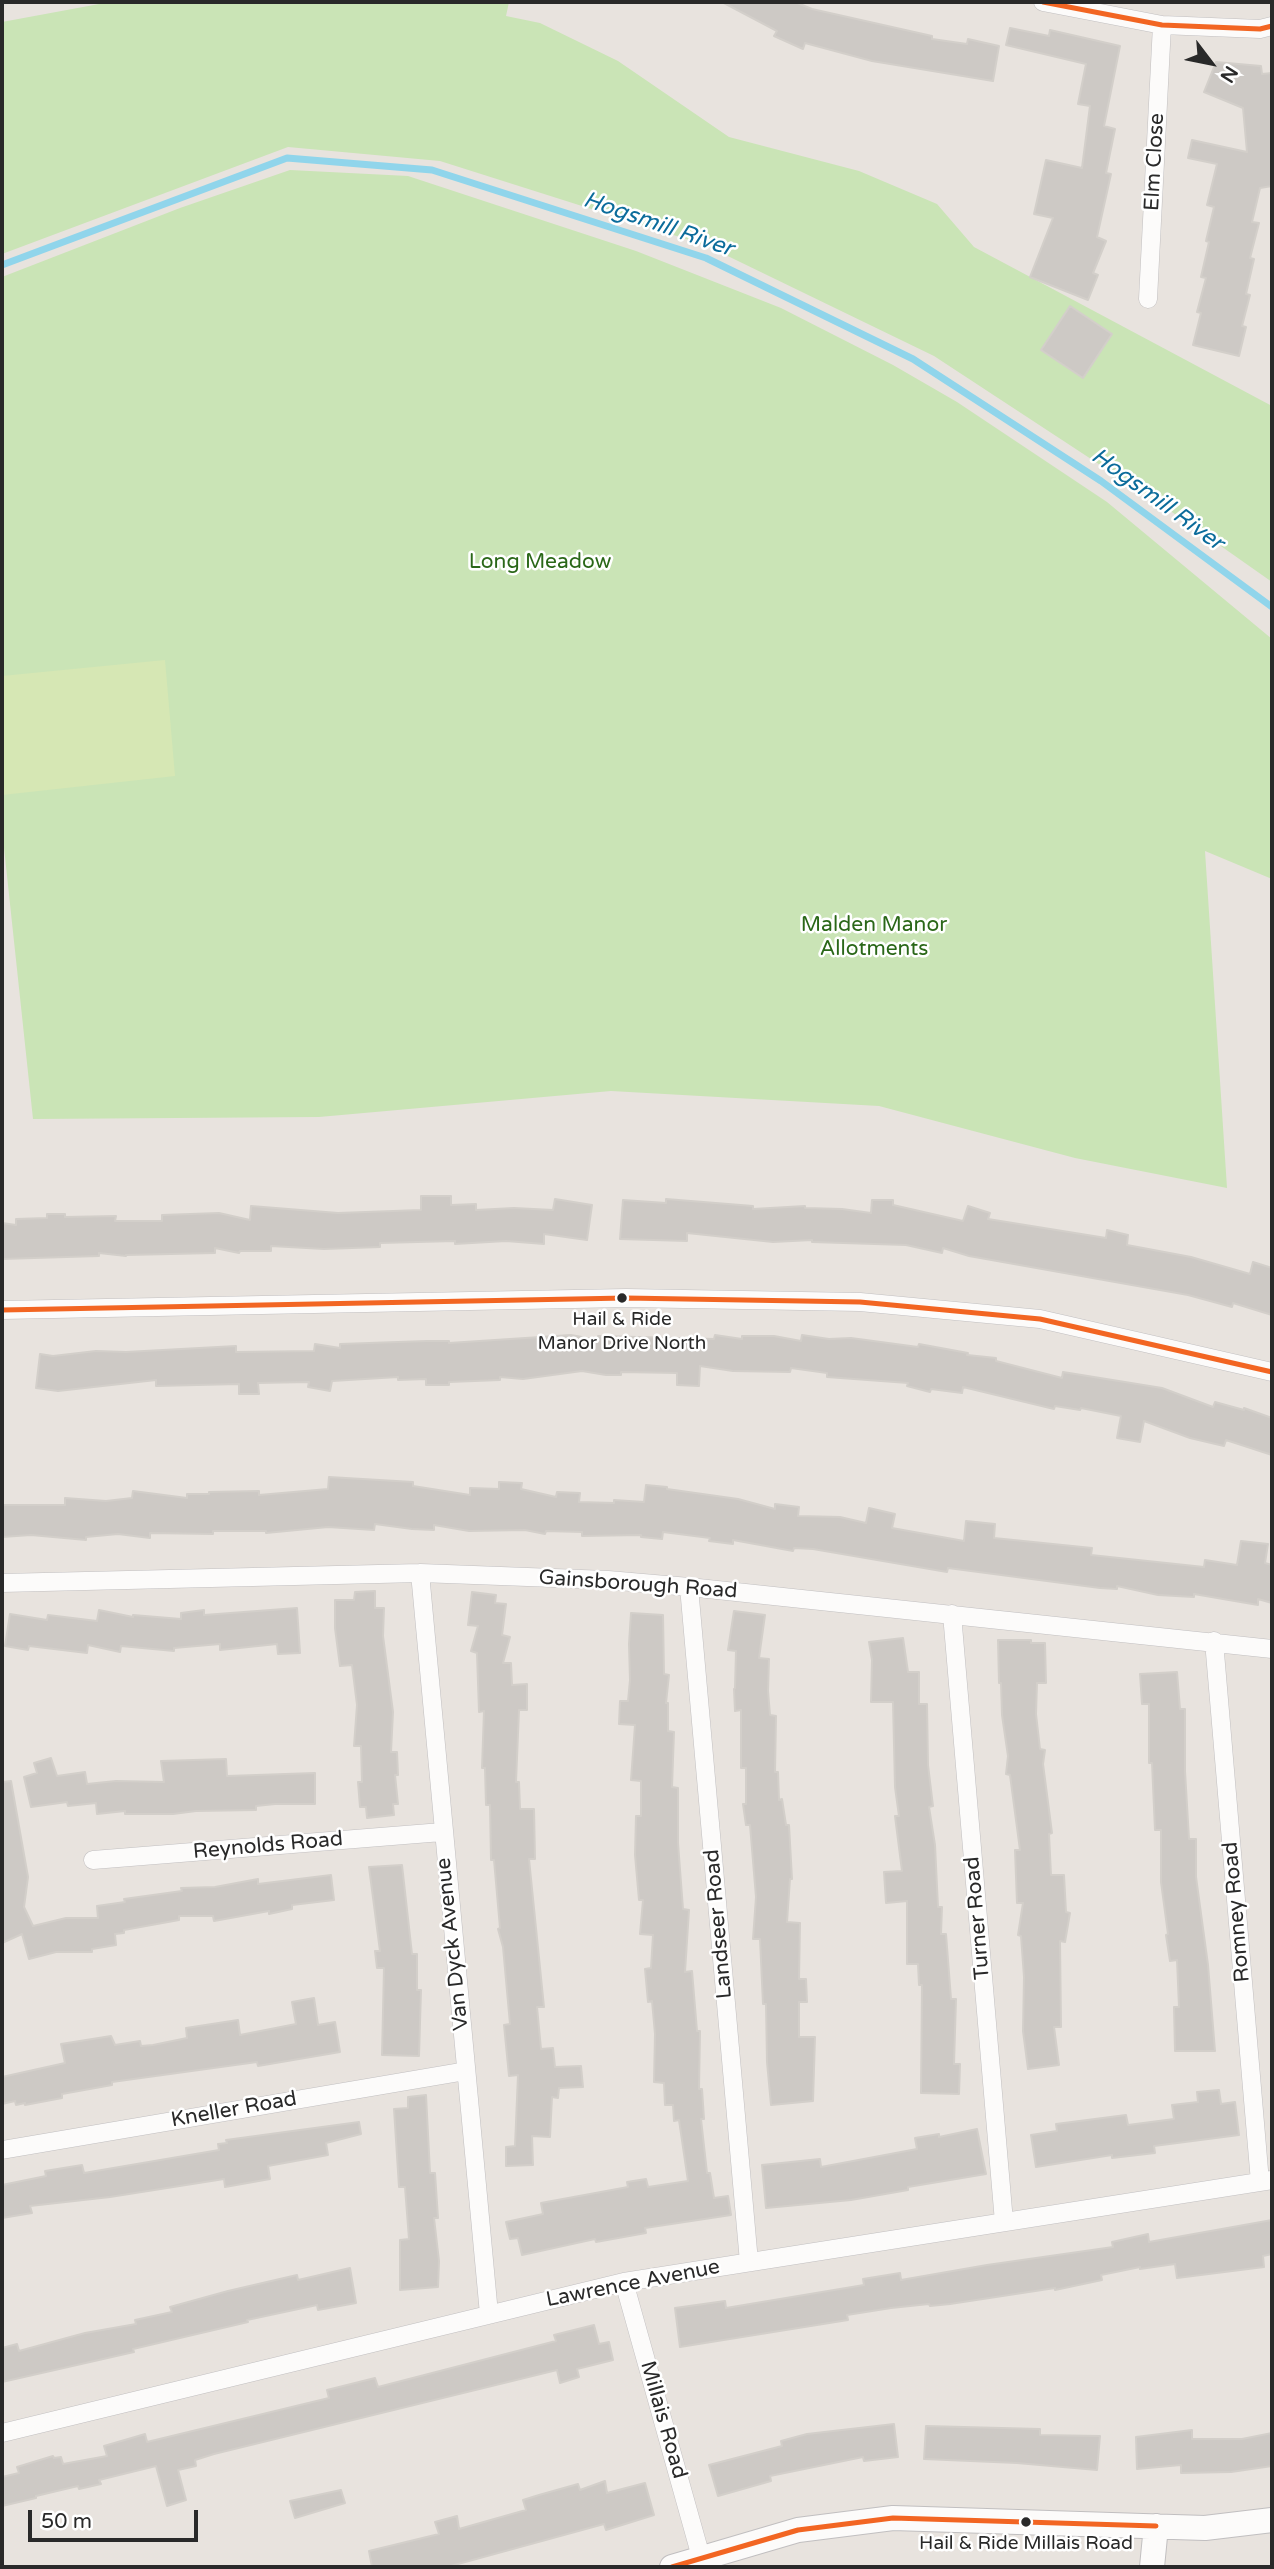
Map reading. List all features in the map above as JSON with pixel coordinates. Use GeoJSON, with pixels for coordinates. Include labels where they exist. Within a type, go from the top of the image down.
{"type":"FeatureCollection","features":[{"type":"Feature","properties":{"kind":"street"},"geometry":{"type":"LineString","coordinates":[[1043,2],[1162,25],[1260,29],[1272,26]]}},
{"type":"Feature","properties":{"kind":"street","name":"Elm Close"},"geometry":{"type":"LineString","coordinates":[[1148,299],[1162,25]]}},
{"type":"Feature","properties":{"kind":"street"},"geometry":{"type":"LineString","coordinates":[[2,1310],[626,1298],[860,1302],[1040,1319],[1272,1373]]}},
{"type":"Feature","properties":{"kind":"street","name":"Gainsborough Road"},"geometry":{"type":"LineString","coordinates":[[2,1583],[420,1573],[608,1580],[1272,1649]]}},
{"type":"Feature","properties":{"kind":"street","name":"Van Dyck Avenue"},"geometry":{"type":"LineString","coordinates":[[420,1573],[442,1832],[489,2314]]}},
{"type":"Feature","properties":{"kind":"street","name":"Landseer Road"},"geometry":{"type":"LineString","coordinates":[[690,1587],[748,2262]]}},
{"type":"Feature","properties":{"kind":"street","name":"Turner Road"},"geometry":{"type":"LineString","coordinates":[[952,1614],[1004,2222]]}},
{"type":"Feature","properties":{"kind":"street","name":"Romney Road"},"geometry":{"type":"LineString","coordinates":[[1214,1641],[1266,2181]]}},
{"type":"Feature","properties":{"kind":"street","name":"Reynolds Road"},"geometry":{"type":"LineString","coordinates":[[93,1860],[442,1832]]}},
{"type":"Feature","properties":{"kind":"street","name":"Kneller Road"},"geometry":{"type":"LineString","coordinates":[[2,2150],[466,2071]]}},
{"type":"Feature","properties":{"kind":"street","name":"Lawrence Avenue"},"geometry":{"type":"LineString","coordinates":[[2,2433],[624,2282],[1266,2181]]}},
{"type":"Feature","properties":{"kind":"street","name":"Millais Road"},"geometry":{"type":"LineString","coordinates":[[624,2282],[701,2557]]}},
{"type":"Feature","properties":{"kind":"street"},"geometry":{"type":"LineString","coordinates":[[672,2567],[798,2530],[893,2518],[1205,2528],[1272,2520]]}},
{"type":"Feature","properties":{"kind":"street"},"geometry":{"type":"LineString","coordinates":[[1152,2567],[1156,2526]]}},
{"type":"Feature","properties":{"kind":"green space"},"geometry":{"type":"Polygon","coordinates":[[[110,2],[509,2],[506,16],[540,23],[618,61],[729,137],[859,171],[937,204],[974,247],[1272,406],[1272,582],[1181,518],[934,356],[705,245],[440,161],[288,147],[2,254],[2,22],[110,2]]]}},
{"type":"Feature","properties":{"kind":"green space","name":"Long Meadow"},"geometry":{"type":"Polygon","coordinates":[[[290,170],[408,176],[636,251],[781,308],[893,365],[957,402],[1107,502],[1272,639],[1272,879],[1205,851],[1227,1188],[1075,1158],[879,1106],[611,1091],[319,1117],[33,1119],[2,829],[2,277],[180,208],[290,170]]]}},
{"type":"Feature","properties":{"kind":"green space"},"geometry":{"type":"Polygon","coordinates":[[[165,660],[175,776],[2,795],[2,676],[165,660]]]}},
{"type":"Feature","properties":{"kind":"building"},"geometry":{"type":"Polygon","coordinates":[[[722,2],[795,2],[812,9],[932,36],[932,39],[967,44],[968,39],[999,46],[993,81],[872,61],[805,43],[803,49],[774,36],[777,31],[722,2]]]}},
{"type":"Feature","properties":{"kind":"building"},"geometry":{"type":"Polygon","coordinates":[[[1010,28],[1049,36],[1050,30],[1120,46],[1104,126],[1115,129],[1106,173],[1111,174],[1097,237],[1106,241],[1093,273],[1098,275],[1088,300],[1030,277],[1053,218],[1034,214],[1046,160],[1082,168],[1090,106],[1078,104],[1086,64],[1006,45],[1010,28]]]}},
{"type":"Feature","properties":{"kind":"building"},"geometry":{"type":"Polygon","coordinates":[[[1216,62],[1261,66],[1262,74],[1272,73],[1272,186],[1260,188],[1252,222],[1259,223],[1250,258],[1254,259],[1246,294],[1250,295],[1242,326],[1246,327],[1239,356],[1193,345],[1201,313],[1197,312],[1206,278],[1201,277],[1214,207],[1207,205],[1217,164],[1188,158],[1192,140],[1247,152],[1243,108],[1204,92],[1216,62]]]}},
{"type":"Feature","properties":{"kind":"building"},"geometry":{"type":"Polygon","coordinates":[[[1070,306],[1112,334],[1083,378],[1041,350],[1070,306]]]}},
{"type":"Feature","properties":{"kind":"building"},"geometry":{"type":"Polygon","coordinates":[[[421,1196],[451,1196],[451,1205],[476,1204],[476,1210],[553,1210],[555,1199],[592,1205],[587,1240],[544,1234],[544,1244],[506,1241],[455,1244],[455,1241],[380,1243],[380,1247],[324,1249],[271,1246],[271,1251],[239,1253],[215,1248],[215,1253],[126,1256],[99,1253],[99,1256],[2,1259],[2,1223],[16,1225],[16,1219],[47,1218],[47,1214],[65,1214],[65,1217],[116,1216],[115,1221],[162,1221],[162,1215],[219,1213],[250,1220],[251,1206],[338,1213],[421,1210],[421,1196]]]}},
{"type":"Feature","properties":{"kind":"building"},"geometry":{"type":"Polygon","coordinates":[[[666,1199],[753,1206],[753,1209],[805,1206],[871,1213],[872,1200],[893,1200],[893,1205],[963,1221],[968,1206],[990,1213],[988,1219],[1106,1238],[1107,1230],[1128,1235],[1127,1245],[1191,1257],[1250,1274],[1253,1262],[1272,1268],[1272,1315],[1233,1303],[1232,1307],[1188,1295],[969,1256],[943,1248],[942,1253],[906,1245],[812,1240],[773,1242],[687,1233],[687,1241],[620,1239],[623,1200],[666,1203],[666,1199]]]}},
{"type":"Feature","properties":{"kind":"building"},"geometry":{"type":"Polygon","coordinates":[[[571,1335],[598,1340],[598,1336],[714,1339],[715,1335],[742,1339],[742,1336],[774,1336],[801,1341],[802,1335],[918,1347],[919,1344],[968,1353],[967,1355],[996,1358],[996,1361],[1062,1378],[1063,1372],[1162,1388],[1213,1407],[1215,1402],[1244,1408],[1272,1418],[1272,1455],[1226,1440],[1224,1446],[1190,1438],[1144,1421],[1140,1442],[1117,1438],[1121,1416],[1081,1408],[1055,1406],[1054,1409],[963,1387],[962,1393],[931,1389],[930,1392],[907,1386],[908,1383],[827,1377],[827,1373],[791,1368],[790,1372],[733,1371],[700,1366],[699,1386],[677,1385],[677,1373],[621,1372],[621,1375],[606,1375],[582,1371],[523,1379],[500,1377],[500,1380],[449,1382],[449,1385],[426,1385],[426,1379],[398,1380],[398,1377],[332,1381],[330,1391],[308,1387],[309,1382],[258,1383],[259,1394],[239,1394],[239,1384],[156,1386],[156,1380],[58,1391],[36,1388],[40,1354],[53,1356],[96,1351],[236,1346],[236,1352],[314,1351],[315,1344],[340,1348],[340,1344],[427,1341],[449,1343],[571,1335]]]}},
{"type":"Feature","properties":{"kind":"building"},"geometry":{"type":"Polygon","coordinates":[[[329,1477],[413,1482],[413,1486],[470,1495],[470,1488],[499,1489],[499,1482],[522,1483],[521,1489],[556,1497],[557,1492],[580,1493],[579,1502],[644,1502],[646,1485],[667,1487],[738,1499],[775,1509],[775,1504],[799,1507],[798,1516],[840,1517],[866,1523],[869,1508],[895,1514],[892,1528],[964,1541],[966,1521],[995,1524],[994,1538],[1092,1548],[1091,1555],[1204,1567],[1205,1560],[1237,1565],[1241,1541],[1268,1544],[1265,1563],[1272,1565],[1272,1603],[1258,1599],[1258,1605],[1194,1594],[1194,1597],[1158,1595],[1117,1586],[1117,1589],[1100,1588],[948,1568],[947,1572],[813,1549],[794,1548],[793,1551],[733,1540],[733,1544],[709,1541],[710,1538],[663,1532],[662,1539],[641,1535],[582,1536],[582,1532],[546,1531],[545,1534],[525,1530],[469,1531],[434,1525],[434,1530],[412,1529],[375,1524],[374,1530],[328,1527],[266,1533],[150,1533],[150,1538],[118,1534],[86,1537],[86,1540],[31,1535],[2,1537],[2,1505],[65,1505],[65,1498],[106,1501],[132,1498],[133,1491],[187,1498],[187,1494],[209,1492],[259,1491],[259,1495],[328,1489],[329,1477]]]}},
{"type":"Feature","properties":{"kind":"building"},"geometry":{"type":"Polygon","coordinates":[[[375,1591],[375,1608],[384,1608],[383,1636],[393,1712],[391,1752],[397,1752],[398,1775],[395,1775],[398,1804],[393,1804],[394,1815],[367,1818],[366,1807],[360,1807],[358,1782],[362,1782],[361,1746],[354,1746],[357,1705],[352,1665],[340,1666],[335,1628],[335,1600],[354,1600],[355,1592],[375,1591]]]}},
{"type":"Feature","properties":{"kind":"building"},"geometry":{"type":"Polygon","coordinates":[[[472,1592],[496,1595],[495,1603],[506,1604],[502,1635],[510,1637],[503,1663],[511,1663],[512,1685],[527,1684],[527,1710],[519,1710],[516,1782],[519,1782],[520,1809],[534,1809],[535,1859],[529,1859],[544,2007],[537,2007],[541,2049],[553,2048],[555,2067],[581,2066],[583,2087],[559,2088],[558,2098],[552,2097],[550,2137],[532,2136],[533,2165],[506,2166],[506,2147],[515,2146],[518,2075],[509,2076],[504,2025],[510,2024],[503,1947],[498,1929],[494,1860],[491,1860],[490,1805],[486,1805],[485,1768],[482,1768],[484,1711],[479,1712],[477,1653],[471,1651],[478,1626],[468,1625],[472,1592]]]}},
{"type":"Feature","properties":{"kind":"building"},"geometry":{"type":"Polygon","coordinates":[[[297,1608],[300,1653],[278,1654],[277,1644],[220,1650],[220,1644],[174,1648],[174,1651],[121,1646],[120,1652],[88,1645],[87,1653],[5,1646],[10,1614],[47,1620],[48,1615],[97,1621],[99,1610],[133,1617],[181,1619],[181,1613],[204,1610],[204,1615],[297,1608]]]}},
{"type":"Feature","properties":{"kind":"building"},"geometry":{"type":"Polygon","coordinates":[[[734,1611],[765,1615],[759,1658],[769,1659],[770,1715],[776,1716],[775,1772],[778,1772],[779,1800],[782,1799],[786,1825],[789,1825],[792,1879],[787,1922],[800,1923],[799,1979],[806,1979],[807,2002],[799,2002],[799,2037],[815,2037],[813,2101],[771,2105],[760,1939],[753,1939],[756,1897],[750,1825],[746,1825],[743,1804],[746,1804],[746,1768],[741,1768],[741,1710],[735,1711],[736,1651],[728,1650],[734,1611]]]}},
{"type":"Feature","properties":{"kind":"building"},"geometry":{"type":"Polygon","coordinates":[[[631,1613],[663,1615],[664,1674],[669,1675],[666,1703],[668,1731],[674,1732],[672,1787],[678,1788],[678,1843],[683,1909],[689,1910],[685,1972],[692,1971],[697,2031],[700,2031],[699,2089],[702,2089],[704,2119],[701,2119],[707,2173],[710,2173],[714,2198],[728,2196],[731,2215],[645,2228],[646,2233],[596,2242],[595,2239],[522,2255],[518,2238],[510,2239],[506,2222],[543,2214],[541,2203],[628,2187],[627,2182],[646,2179],[648,2187],[688,2181],[679,2120],[674,2121],[673,2105],[665,2105],[664,2083],[654,2082],[655,2034],[645,1969],[651,1968],[653,1935],[640,1934],[643,1900],[639,1900],[635,1855],[636,1816],[641,1816],[641,1781],[631,1780],[635,1725],[619,1724],[620,1701],[628,1701],[631,1613]]]}},
{"type":"Feature","properties":{"kind":"building"},"geometry":{"type":"Polygon","coordinates":[[[903,1638],[908,1672],[919,1672],[919,1704],[927,1704],[928,1765],[933,1806],[929,1807],[935,1845],[938,1907],[942,1907],[941,1934],[946,1934],[951,1999],[956,1999],[954,2064],[960,2064],[959,2094],[921,2093],[922,1985],[919,1985],[918,1964],[907,1964],[907,1901],[886,1903],[884,1872],[902,1871],[895,1816],[899,1816],[895,1787],[893,1702],[871,1702],[872,1660],[869,1642],[903,1638]]]}},
{"type":"Feature","properties":{"kind":"building"},"geometry":{"type":"Polygon","coordinates":[[[998,1640],[1031,1640],[1031,1643],[1045,1643],[1046,1683],[1037,1683],[1036,1714],[1040,1749],[1045,1750],[1043,1764],[1052,1833],[1049,1834],[1051,1875],[1064,1875],[1066,1912],[1070,1913],[1065,1942],[1060,1941],[1061,2027],[1054,2027],[1059,2065],[1028,2069],[1023,2031],[1024,1977],[1021,1936],[1018,1935],[1023,1903],[1017,1903],[1015,1850],[1020,1850],[1010,1775],[1006,1774],[1008,1756],[999,1683],[998,1640]]]}},
{"type":"Feature","properties":{"kind":"building"},"geometry":{"type":"Polygon","coordinates":[[[1177,1672],[1180,1709],[1185,1709],[1189,1839],[1196,1839],[1196,1877],[1208,1965],[1215,2051],[1175,2051],[1174,2007],[1179,2007],[1177,1960],[1170,1961],[1166,1935],[1161,1882],[1161,1830],[1155,1830],[1152,1763],[1149,1763],[1149,1704],[1142,1704],[1140,1674],[1177,1672]]]}},
{"type":"Feature","properties":{"kind":"building"},"geometry":{"type":"Polygon","coordinates":[[[51,1758],[57,1776],[85,1772],[87,1784],[116,1781],[164,1782],[161,1761],[226,1759],[227,1776],[315,1773],[315,1804],[275,1804],[256,1806],[256,1810],[173,1814],[125,1814],[125,1811],[97,1814],[96,1803],[68,1806],[67,1802],[31,1807],[24,1777],[37,1773],[34,1763],[51,1758]]]}},
{"type":"Feature","properties":{"kind":"building"},"geometry":{"type":"Polygon","coordinates":[[[11,1781],[28,1877],[24,1907],[33,1926],[66,1918],[98,1918],[97,1906],[125,1902],[124,1899],[182,1891],[181,1888],[215,1887],[258,1879],[258,1884],[331,1875],[334,1900],[292,1905],[292,1909],[269,1914],[269,1911],[214,1921],[213,1916],[179,1916],[179,1920],[124,1930],[124,1933],[115,1934],[116,1945],[92,1949],[92,1952],[56,1952],[29,1959],[22,1934],[2,1943],[2,1782],[11,1781]]]}},
{"type":"Feature","properties":{"kind":"building"},"geometry":{"type":"Polygon","coordinates":[[[402,1865],[412,1954],[417,1954],[417,1990],[421,1990],[419,2056],[382,2055],[384,1968],[377,1968],[375,1951],[380,1951],[369,1867],[402,1865]]]}},
{"type":"Feature","properties":{"kind":"building"},"geometry":{"type":"Polygon","coordinates":[[[314,1998],[318,2025],[335,2022],[340,2052],[258,2066],[257,2062],[112,2082],[112,2085],[62,2094],[62,2098],[25,2105],[16,2105],[15,2101],[2,2104],[2,2077],[65,2063],[61,2044],[111,2036],[115,2045],[140,2041],[141,2046],[153,2045],[187,2038],[186,2028],[238,2020],[240,2035],[296,2024],[292,2002],[314,1998]]]}},
{"type":"Feature","properties":{"kind":"building"},"geometry":{"type":"Polygon","coordinates":[[[1219,2090],[1221,2104],[1235,2102],[1239,2135],[1154,2146],[1155,2153],[1112,2158],[1112,2155],[1036,2167],[1031,2135],[1057,2131],[1056,2124],[1126,2115],[1128,2125],[1174,2119],[1172,2105],[1198,2102],[1197,2092],[1219,2090]]]}},
{"type":"Feature","properties":{"kind":"building"},"geometry":{"type":"Polygon","coordinates":[[[426,2095],[430,2173],[435,2173],[438,2218],[434,2218],[439,2261],[438,2287],[400,2290],[400,2240],[409,2239],[405,2187],[399,2187],[394,2109],[408,2108],[408,2097],[426,2095]]]}},
{"type":"Feature","properties":{"kind":"building"},"geometry":{"type":"Polygon","coordinates":[[[359,2122],[361,2134],[326,2143],[328,2155],[268,2166],[270,2179],[225,2187],[224,2179],[110,2197],[30,2206],[32,2213],[2,2218],[2,2185],[46,2176],[45,2171],[82,2165],[84,2173],[219,2150],[218,2144],[227,2143],[226,2140],[359,2122]]]}},
{"type":"Feature","properties":{"kind":"building"},"geometry":{"type":"Polygon","coordinates":[[[977,2129],[986,2174],[851,2200],[766,2208],[762,2165],[820,2159],[821,2167],[917,2149],[915,2138],[939,2134],[939,2137],[977,2129]]]}},
{"type":"Feature","properties":{"kind":"building"},"geometry":{"type":"Polygon","coordinates":[[[1272,2220],[1272,2254],[1263,2256],[1264,2267],[1177,2278],[1175,2264],[1140,2267],[1101,2275],[1102,2280],[1055,2290],[950,2304],[891,2308],[847,2315],[848,2320],[680,2347],[675,2308],[725,2301],[726,2308],[864,2285],[863,2279],[900,2273],[901,2280],[1113,2247],[1112,2242],[1148,2234],[1149,2242],[1272,2220]]]}},
{"type":"Feature","properties":{"kind":"building"},"geometry":{"type":"Polygon","coordinates":[[[350,2268],[356,2303],[318,2310],[317,2305],[247,2320],[248,2322],[133,2349],[134,2352],[2,2382],[2,2348],[17,2344],[19,2351],[85,2333],[136,2324],[135,2320],[172,2312],[170,2307],[228,2291],[297,2275],[298,2280],[350,2268]]]}},
{"type":"Feature","properties":{"kind":"building"},"geometry":{"type":"Polygon","coordinates":[[[594,2325],[599,2344],[609,2342],[613,2360],[577,2369],[579,2377],[560,2383],[557,2370],[214,2454],[195,2460],[196,2466],[178,2470],[186,2500],[167,2506],[156,2466],[99,2480],[101,2484],[79,2489],[78,2486],[2,2506],[2,2477],[19,2473],[17,2467],[53,2456],[61,2457],[63,2464],[107,2456],[104,2446],[145,2434],[147,2442],[329,2398],[327,2390],[375,2378],[378,2387],[556,2341],[554,2335],[594,2325]]]}},
{"type":"Feature","properties":{"kind":"building"},"geometry":{"type":"Polygon","coordinates":[[[894,2424],[898,2457],[864,2461],[863,2457],[770,2476],[771,2481],[718,2496],[709,2465],[782,2446],[781,2441],[807,2434],[894,2424]]]}},
{"type":"Feature","properties":{"kind":"building"},"geometry":{"type":"Polygon","coordinates":[[[926,2426],[1040,2429],[1040,2435],[1100,2436],[1097,2470],[924,2459],[926,2426]]]}},
{"type":"Feature","properties":{"kind":"building"},"geometry":{"type":"Polygon","coordinates":[[[1192,2430],[1192,2439],[1242,2439],[1272,2433],[1272,2466],[1231,2472],[1181,2473],[1181,2465],[1137,2469],[1136,2437],[1192,2430]]]}},
{"type":"Feature","properties":{"kind":"building"},"geometry":{"type":"Polygon","coordinates":[[[605,2481],[607,2493],[645,2483],[654,2515],[606,2530],[604,2524],[447,2567],[372,2567],[369,2551],[439,2534],[435,2522],[457,2516],[459,2529],[526,2510],[523,2500],[578,2484],[580,2490],[605,2481]]]}},
{"type":"Feature","properties":{"kind":"building"},"geometry":{"type":"Polygon","coordinates":[[[341,2490],[345,2503],[295,2518],[290,2501],[341,2490]]]}},
{"type":"Feature","properties":{"kind":"waterway","name":"Hogsmill River"},"geometry":{"type":"LineString","coordinates":[[2,265],[287,158],[432,170],[706,258],[913,359],[1101,481],[1272,607]]}},
{"type":"Feature","properties":{"kind":"transit line"},"geometry":{"type":"LineString","coordinates":[[1043,2],[1162,25],[1260,29],[1272,26]]}},
{"type":"Feature","properties":{"kind":"transit line"},"geometry":{"type":"LineString","coordinates":[[2,1310],[626,1298],[860,1302],[1040,1319],[1272,1372]]}},
{"type":"Feature","properties":{"kind":"transit line"},"geometry":{"type":"LineString","coordinates":[[672,2567],[798,2530],[893,2518],[1156,2526]]}},
{"type":"Feature","properties":{"kind":"place","name":"Hail & Ride Manor Drive North"},"geometry":{"type":"Point","coordinates":[622,1298]}},
{"type":"Feature","properties":{"kind":"place","name":"Hail & Ride Millais Road"},"geometry":{"type":"Point","coordinates":[1026,2522]}},
{"type":"Feature","properties":{"kind":"park label","name":"Malden Manor Allotments"},"geometry":{"type":"Point","coordinates":[874,937]}}]}
